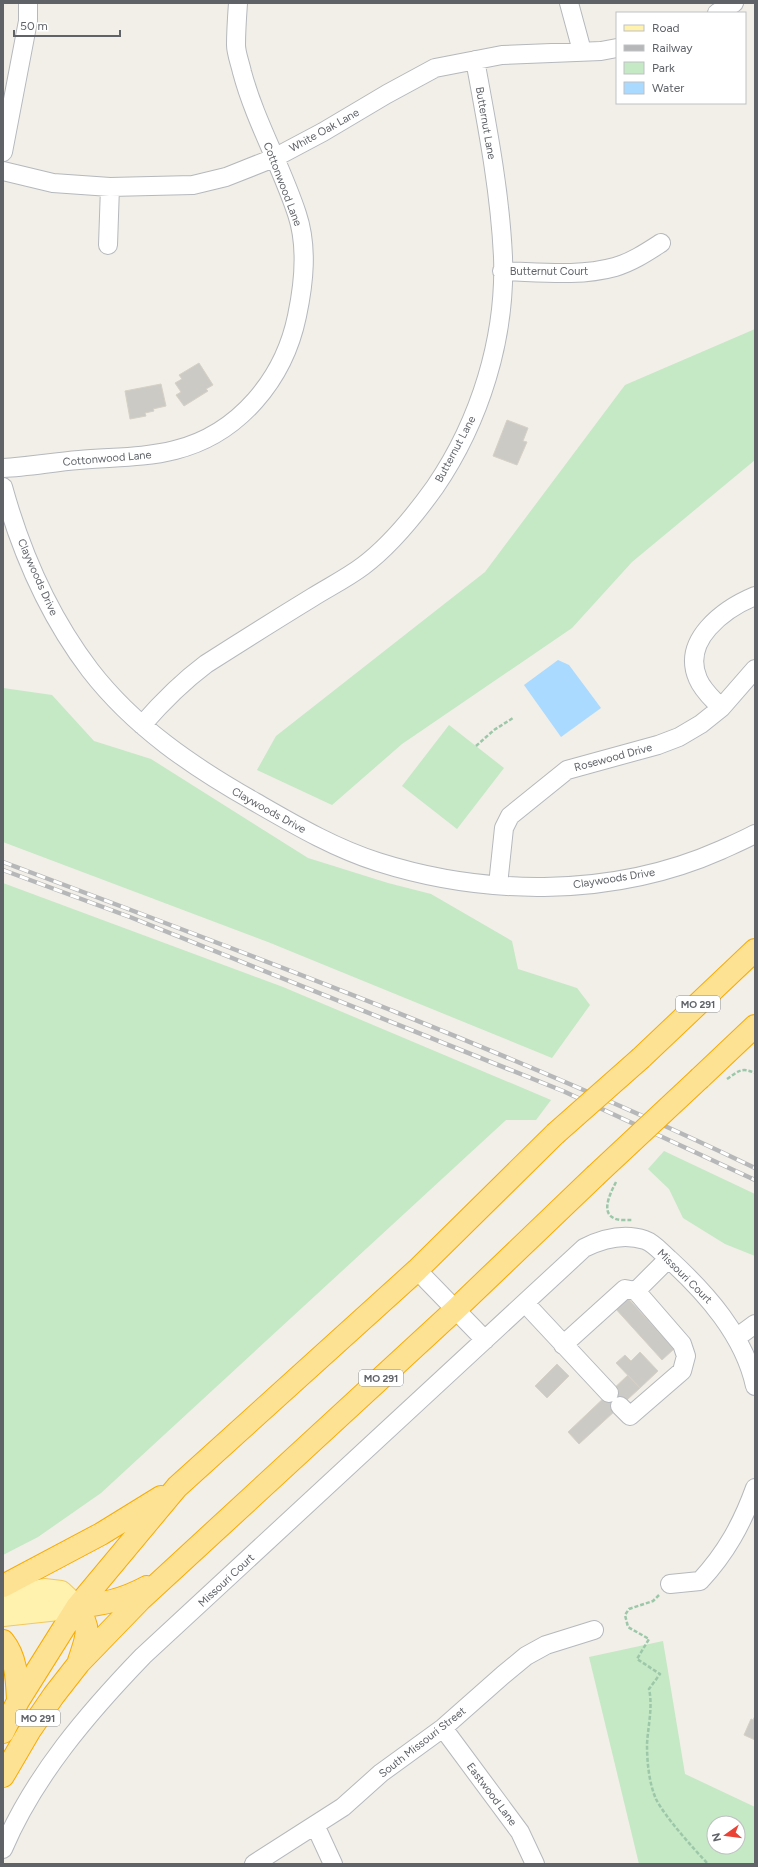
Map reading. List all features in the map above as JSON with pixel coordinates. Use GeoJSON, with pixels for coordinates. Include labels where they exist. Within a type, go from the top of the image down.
{"type":"FeatureCollection","features":[{"type":"Feature","properties":{"kind":"highway","name":"MO 291"},"geometry":{"type":"LineString","coordinates":[[3,1732],[18,1702],[77,1607],[177,1487],[417,1270],[555,1134],[641,1058],[755,950]]}},
{"type":"Feature","properties":{"kind":"highway","name":"MO 291"},"geometry":{"type":"LineString","coordinates":[[3,1776],[30,1730],[79,1664],[140,1600],[455,1310],[755,1026]]}},
{"type":"Feature","properties":{"kind":"highway"},"geometry":{"type":"LineString","coordinates":[[3,1586],[101,1534],[177,1487]]}},
{"type":"Feature","properties":{"kind":"highway"},"geometry":{"type":"LineString","coordinates":[[79,1664],[87,1637],[86,1621],[77,1607],[102,1604],[124,1598],[166,1577]]}},
{"type":"Feature","properties":{"kind":"highway"},"geometry":{"type":"LineString","coordinates":[[3,1641],[9,1650],[15,1668],[18,1702]]}},
{"type":"Feature","properties":{"kind":"main road"},"geometry":{"type":"LineString","coordinates":[[3,1598],[44,1590],[61,1592],[77,1607]]}},
{"type":"Feature","properties":{"kind":"main road"},"geometry":{"type":"LineString","coordinates":[[3,1615],[77,1607]]}},
{"type":"Feature","properties":{"kind":"street"},"geometry":{"type":"LineString","coordinates":[[3,152],[28,21],[28,3]]}},
{"type":"Feature","properties":{"kind":"street","name":"Cottonwood Lane"},"geometry":{"type":"LineString","coordinates":[[3,468],[157,454],[176,450],[196,443],[217,433],[236,420],[260,396],[278,371],[294,332],[301,294],[304,266],[303,237],[297,214],[249,97],[236,46],[238,3]]}},
{"type":"Feature","properties":{"kind":"street"},"geometry":{"type":"LineString","coordinates":[[569,3],[582,52]]}},
{"type":"Feature","properties":{"kind":"street"},"geometry":{"type":"LineString","coordinates":[[719,12],[734,3]]}},
{"type":"Feature","properties":{"kind":"street","name":"White Oak Lane"},"geometry":{"type":"LineString","coordinates":[[3,171],[53,183],[110,187],[193,185],[226,177],[274,158],[323,132],[387,94],[435,68],[502,55],[582,52],[616,48]]}},
{"type":"Feature","properties":{"kind":"street","name":"Butternut Lane"},"geometry":{"type":"LineString","coordinates":[[142,725],[177,687],[206,664],[363,566],[392,539],[423,504],[445,472],[467,431],[484,388],[496,344],[501,304],[503,258],[494,160],[475,60]]}},
{"type":"Feature","properties":{"kind":"street"},"geometry":{"type":"LineString","coordinates":[[108,245],[110,187]]}},
{"type":"Feature","properties":{"kind":"street","name":"Butternut Court"},"geometry":{"type":"LineString","coordinates":[[502,271],[592,272],[633,260],[661,243]]}},
{"type":"Feature","properties":{"kind":"street","name":"Claywoods Drive"},"geometry":{"type":"LineString","coordinates":[[3,487],[29,563],[54,616],[90,669],[110,693],[142,725],[188,762],[239,793],[328,843],[378,862],[430,876],[483,884],[537,887],[590,884],[643,876],[704,857],[755,834]]}},
{"type":"Feature","properties":{"kind":"street"},"geometry":{"type":"LineString","coordinates":[[721,708],[703,689],[697,678],[695,653],[700,639],[707,628],[728,611],[755,596]]}},
{"type":"Feature","properties":{"kind":"street","name":"Rosewood Drive"},"geometry":{"type":"LineString","coordinates":[[498,885],[504,828],[510,816],[567,770],[658,745],[679,737],[701,724],[721,708],[755,669]]}},
{"type":"Feature","properties":{"kind":"street","name":"Missouri Court"},"geometry":{"type":"LineString","coordinates":[[3,1849],[26,1803],[67,1743],[111,1690],[143,1656],[525,1303],[577,1253],[601,1241],[614,1237],[646,1240],[682,1271],[715,1307],[736,1338],[745,1356],[755,1386]]}},
{"type":"Feature","properties":{"kind":"street"},"geometry":{"type":"LineString","coordinates":[[636,1291],[668,1259]]}},
{"type":"Feature","properties":{"kind":"street"},"geometry":{"type":"LineString","coordinates":[[417,1270],[485,1340]]}},
{"type":"Feature","properties":{"kind":"street"},"geometry":{"type":"LineString","coordinates":[[525,1303],[614,1400],[630,1416],[682,1371],[686,1356],[682,1344],[636,1291],[625,1289],[564,1345]]}},
{"type":"Feature","properties":{"kind":"street"},"geometry":{"type":"LineString","coordinates":[[736,1338],[755,1324]]}},
{"type":"Feature","properties":{"kind":"street"},"geometry":{"type":"LineString","coordinates":[[670,1584],[700,1581],[718,1562],[745,1516],[755,1488]]}},
{"type":"Feature","properties":{"kind":"street","name":"South Missouri Street"},"geometry":{"type":"LineString","coordinates":[[254,1864],[343,1807],[381,1773],[442,1728],[526,1656],[546,1645],[594,1630]]}},
{"type":"Feature","properties":{"kind":"street","name":"Eastwood Lane"},"geometry":{"type":"LineString","coordinates":[[442,1728],[520,1832],[535,1864]]}},
{"type":"Feature","properties":{"kind":"street"},"geometry":{"type":"LineString","coordinates":[[315,1825],[333,1864]]}},
{"type":"Feature","properties":{"kind":"path"},"geometry":{"type":"LineString","coordinates":[[476,746],[494,730],[513,718]]}},
{"type":"Feature","properties":{"kind":"path"},"geometry":{"type":"LineString","coordinates":[[724,1080],[739,1070],[746,1069],[755,1073]]}},
{"type":"Feature","properties":{"kind":"path"},"geometry":{"type":"LineString","coordinates":[[617,1180],[608,1202],[608,1212],[612,1217],[617,1219],[632,1220]]}},
{"type":"Feature","properties":{"kind":"path"},"geometry":{"type":"LineString","coordinates":[[670,1584],[653,1601],[629,1609],[625,1615],[628,1627],[649,1639],[636,1659],[660,1674],[649,1689],[651,1706],[647,1744],[651,1783],[657,1799],[666,1814],[708,1864]]}},
{"type":"Feature","properties":{"kind":"green space"},"geometry":{"type":"Polygon","coordinates":[[[755,329],[755,460],[632,562],[572,628],[402,744],[332,805],[257,770],[276,736],[485,572],[625,385],[755,329]]]}},
{"type":"Feature","properties":{"kind":"green space"},"geometry":{"type":"Polygon","coordinates":[[[3,688],[52,695],[94,741],[151,759],[308,858],[388,883],[431,894],[512,941],[518,969],[577,988],[590,1005],[552,1058],[268,942],[3,842],[3,688]]]}},
{"type":"Feature","properties":{"kind":"green space"},"geometry":{"type":"Polygon","coordinates":[[[449,725],[504,768],[457,829],[402,786],[449,725]]]}},
{"type":"Feature","properties":{"kind":"green space"},"geometry":{"type":"Polygon","coordinates":[[[3,883],[283,987],[551,1100],[536,1120],[506,1120],[101,1493],[38,1537],[3,1555],[3,883]]]}},
{"type":"Feature","properties":{"kind":"green space"},"geometry":{"type":"Polygon","coordinates":[[[664,1151],[755,1194],[755,1256],[725,1244],[683,1218],[669,1189],[648,1169],[664,1151]]]}},
{"type":"Feature","properties":{"kind":"green space"},"geometry":{"type":"Polygon","coordinates":[[[663,1641],[685,1774],[755,1807],[755,1864],[639,1864],[589,1657],[663,1641]]]}},
{"type":"Feature","properties":{"kind":"water"},"geometry":{"type":"Polygon","coordinates":[[[558,660],[569,665],[601,708],[561,737],[524,685],[558,660]]]}},
{"type":"Feature","properties":{"kind":"building"},"geometry":{"type":"Polygon","coordinates":[[[199,363],[213,385],[206,389],[208,391],[184,406],[176,395],[181,392],[175,383],[182,379],[179,375],[199,363]]]}},
{"type":"Feature","properties":{"kind":"building"},"geometry":{"type":"Polygon","coordinates":[[[161,384],[166,406],[153,409],[154,411],[145,413],[146,416],[130,419],[125,391],[161,384]]]}},
{"type":"Feature","properties":{"kind":"building"},"geometry":{"type":"Polygon","coordinates":[[[507,420],[528,428],[523,441],[527,442],[517,465],[493,456],[507,420]]]}},
{"type":"Feature","properties":{"kind":"building"},"geometry":{"type":"Polygon","coordinates":[[[626,1296],[674,1349],[662,1360],[614,1307],[626,1296]]]}},
{"type":"Feature","properties":{"kind":"building"},"geometry":{"type":"Polygon","coordinates":[[[640,1352],[658,1371],[640,1388],[616,1363],[625,1355],[631,1361],[640,1352]]]}},
{"type":"Feature","properties":{"kind":"building"},"geometry":{"type":"Polygon","coordinates":[[[557,1364],[569,1376],[547,1398],[535,1386],[557,1364]]]}},
{"type":"Feature","properties":{"kind":"building"},"geometry":{"type":"Polygon","coordinates":[[[628,1375],[640,1388],[579,1444],[568,1432],[628,1375]]]}},
{"type":"Feature","properties":{"kind":"building"},"geometry":{"type":"Polygon","coordinates":[[[755,1716],[755,1740],[744,1735],[751,1719],[753,1720],[755,1716]]]}},
{"type":"Feature","properties":{"kind":"railway"},"geometry":{"type":"LineString","coordinates":[[3,862],[193,933],[477,1045],[663,1125],[755,1168]]}},
{"type":"Feature","properties":{"kind":"railway"},"geometry":{"type":"LineString","coordinates":[[3,870],[130,917],[563,1091],[755,1180]]}}]}
